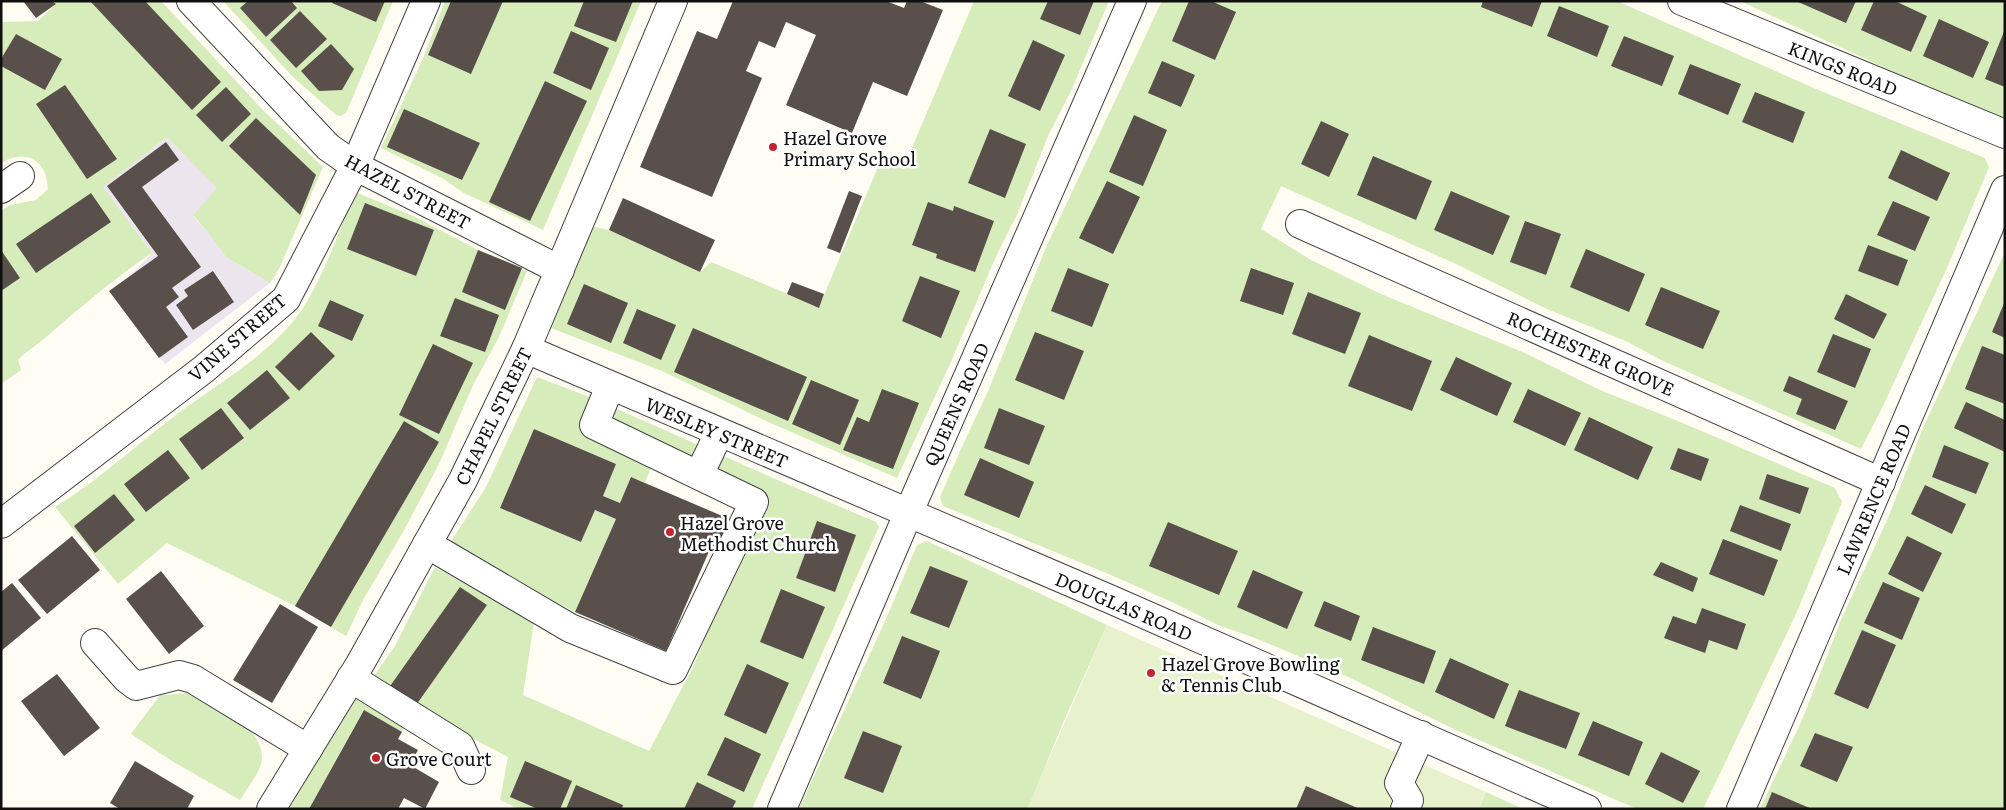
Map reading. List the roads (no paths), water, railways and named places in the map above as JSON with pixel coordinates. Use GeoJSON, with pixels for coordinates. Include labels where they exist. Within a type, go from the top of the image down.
{"type":"FeatureCollection","features":[{"type":"Feature","properties":{"kind":"street","name":"HAZEL STREET"},"geometry":{"type":"LineString","coordinates":[[192,1],[328,147],[355,166],[560,270]]}},
{"type":"Feature","properties":{"kind":"street","name":"VINE STREET"},"geometry":{"type":"LineString","coordinates":[[1,524],[204,368],[286,299],[355,166],[426,1]]}},
{"type":"Feature","properties":{"kind":"street","name":"CHAPEL STREET"},"geometry":{"type":"LineString","coordinates":[[270,809],[360,664],[463,480],[526,349],[673,1]]}},
{"type":"Feature","properties":{"kind":"street","name":"QUEENS ROAD"},"geometry":{"type":"LineString","coordinates":[[782,809],[908,514],[1132,1]]}},
{"type":"Feature","properties":{"kind":"street","name":"KINGS ROAD"},"geometry":{"type":"LineString","coordinates":[[1682,1],[2005,134]]}},
{"type":"Feature","properties":{"kind":"street","name":"LAWRENCE ROAD"},"geometry":{"type":"LineString","coordinates":[[1741,809],[2005,190]]}},
{"type":"Feature","properties":{"kind":"street","name":"ROCHESTER GROVE"},"geometry":{"type":"LineString","coordinates":[[1300,224],[1881,482]]}},
{"type":"Feature","properties":{"kind":"street","name":"WESLEY STREET"},"geometry":{"type":"LineString","coordinates":[[526,349],[908,514]]}},
{"type":"Feature","properties":{"kind":"street"},"geometry":{"type":"LineString","coordinates":[[427,544],[570,628],[673,670],[754,502],[594,425],[610,386]]}},
{"type":"Feature","properties":{"kind":"street"},"geometry":{"type":"LineString","coordinates":[[699,475],[719,433]]}},
{"type":"Feature","properties":{"kind":"street","name":"DOUGLAS ROAD"},"geometry":{"type":"LineString","coordinates":[[908,514],[1112,600],[1586,809]]}},
{"type":"Feature","properties":{"kind":"street"},"geometry":{"type":"LineString","coordinates":[[94,643],[127,680],[136,686],[179,675],[193,680],[308,749]]}},
{"type":"Feature","properties":{"kind":"street"},"geometry":{"type":"LineString","coordinates":[[351,678],[460,746],[471,770]]}},
{"type":"Feature","properties":{"kind":"street"},"geometry":{"type":"LineString","coordinates":[[1405,809],[1409,800],[1399,783],[1421,736]]}},
{"type":"Feature","properties":{"kind":"place","name":"Hazel Grove Primary School"},"geometry":{"type":"Point","coordinates":[773,147]}},
{"type":"Feature","properties":{"kind":"place","name":"Hazel Grove Methodist Church"},"geometry":{"type":"Point","coordinates":[670,532]}},
{"type":"Feature","properties":{"kind":"place","name":"Hazel Grove Bowling & Tennis Club"},"geometry":{"type":"Point","coordinates":[1151,673]}},
{"type":"Feature","properties":{"kind":"place","name":"Grove Court"},"geometry":{"type":"Point","coordinates":[376,758]}}]}
